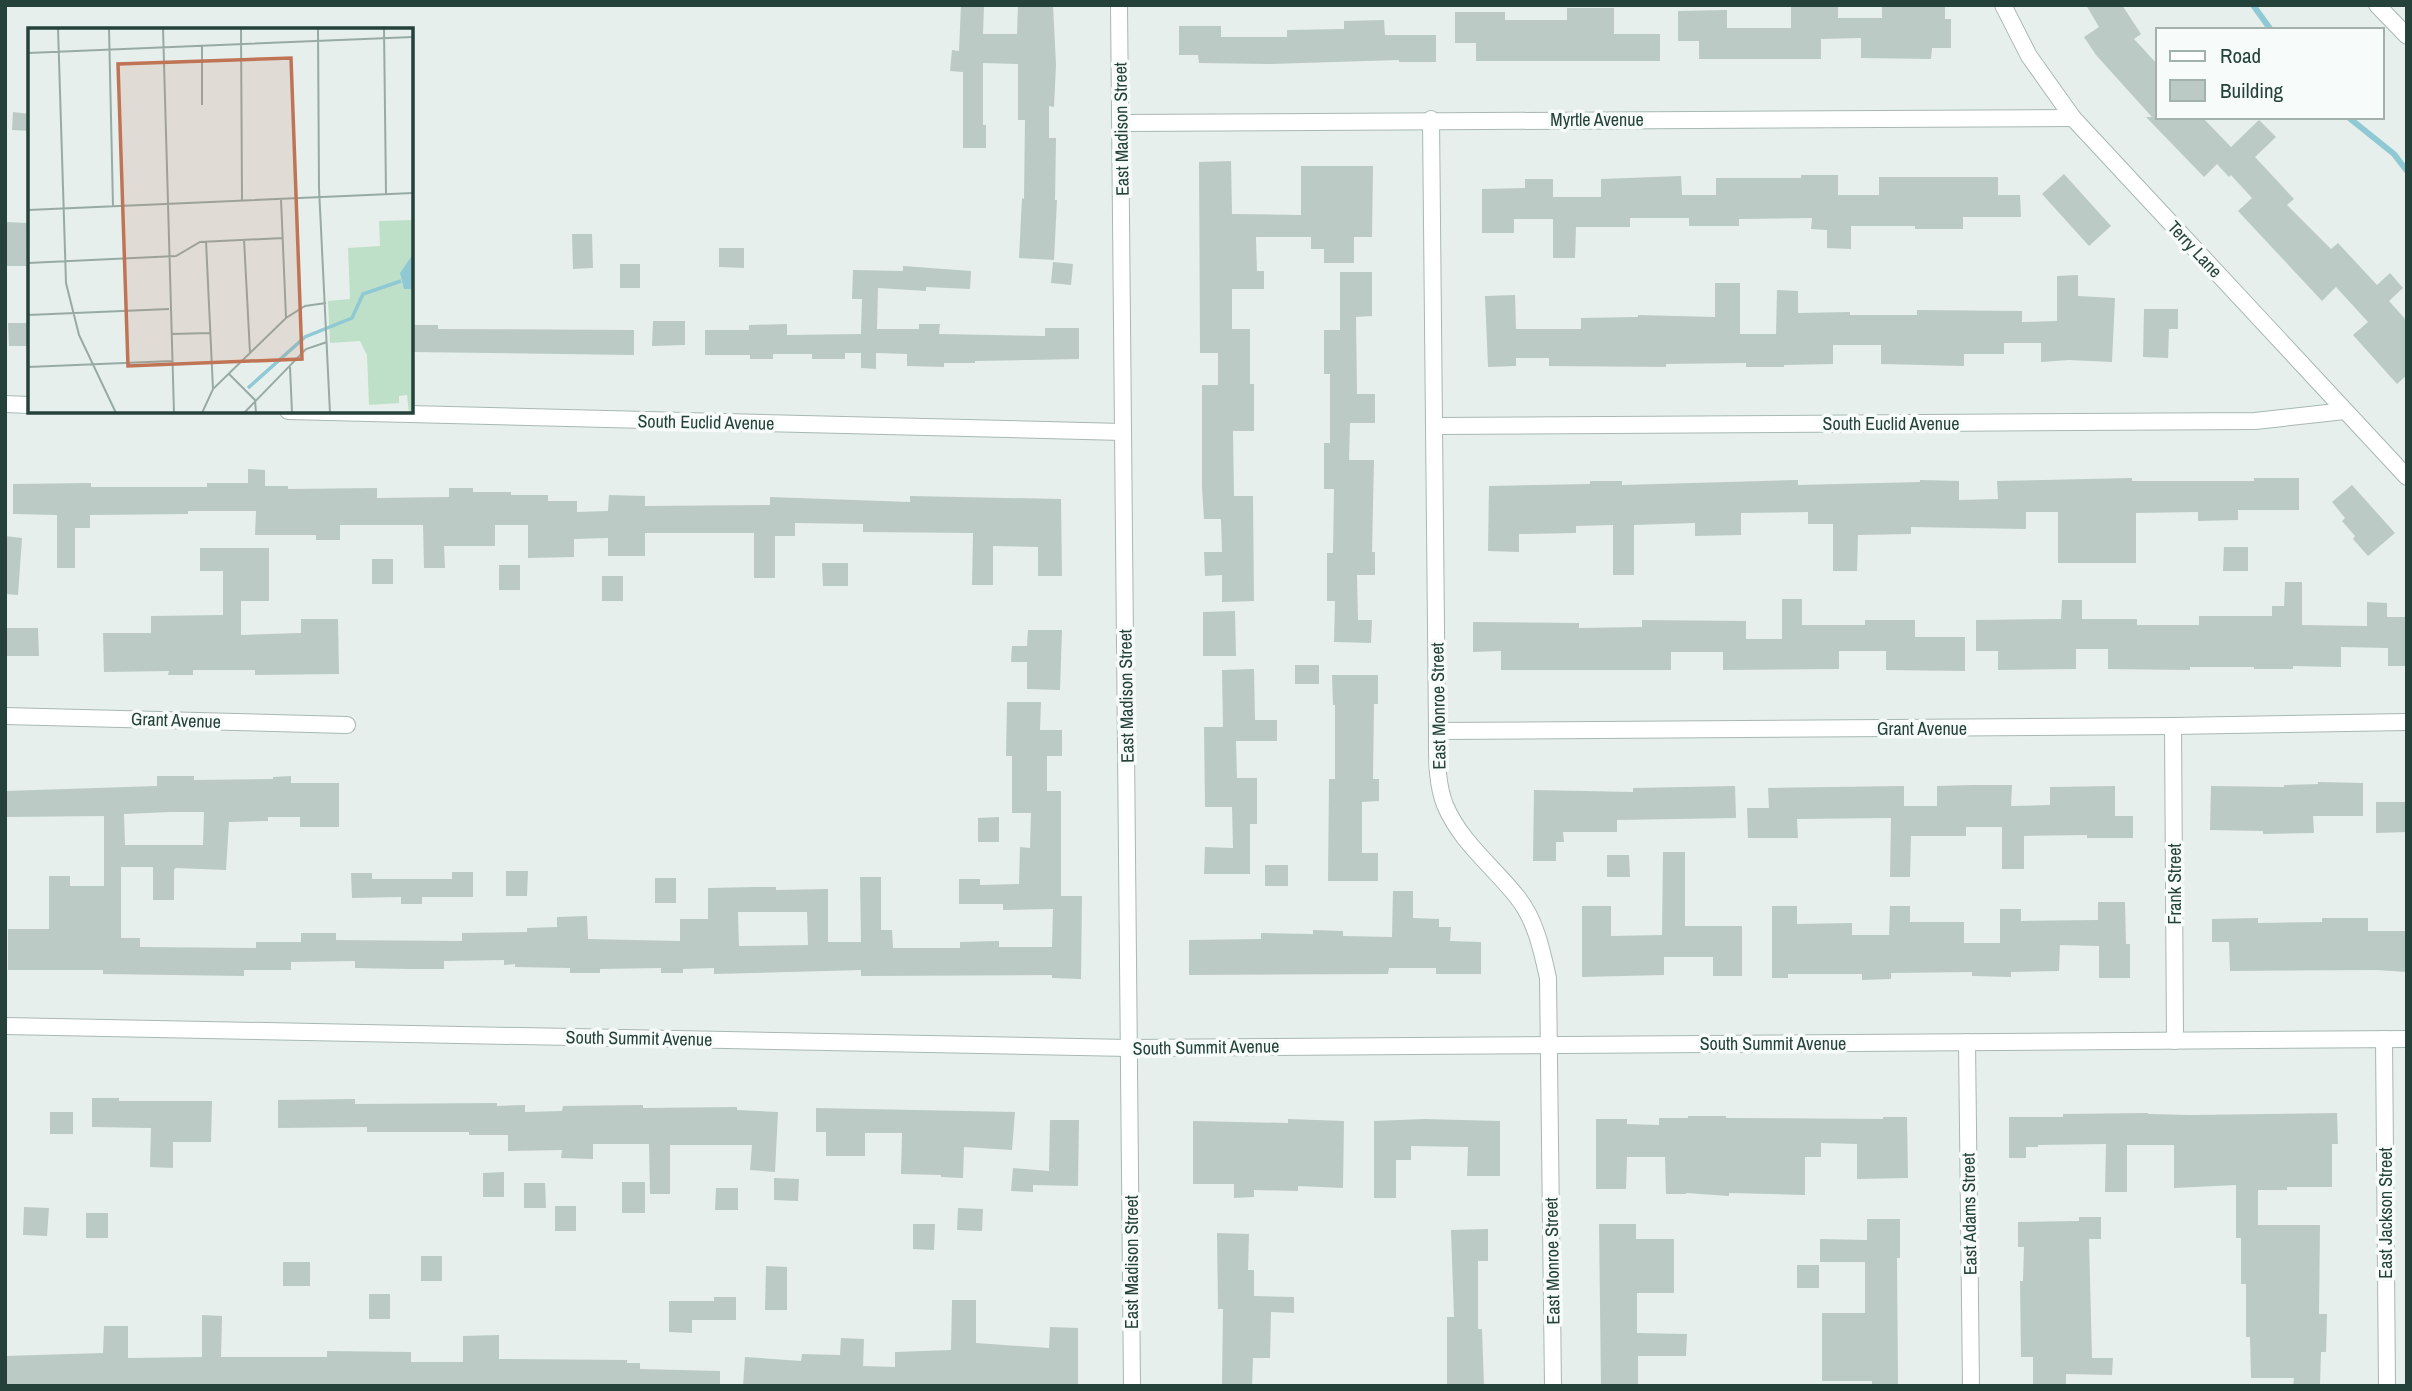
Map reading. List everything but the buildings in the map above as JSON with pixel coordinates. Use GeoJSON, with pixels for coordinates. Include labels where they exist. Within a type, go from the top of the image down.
{"type":"FeatureCollection","features":[{"type":"Feature","properties":{"kind":"street","name":"East Madison Street"},"geometry":{"type":"LineString","coordinates":[[1119,5],[1132,1386]]}},
{"type":"Feature","properties":{"kind":"street","name":"Terry Lane"},"geometry":{"type":"LineString","coordinates":[[2003,5],[2029,56],[2073,118],[2407,477]]}},
{"type":"Feature","properties":{"kind":"street"},"geometry":{"type":"LineString","coordinates":[[2376,5],[2407,36]]}},
{"type":"Feature","properties":{"kind":"street","name":"Myrtle Avenue"},"geometry":{"type":"LineString","coordinates":[[1121,123],[2073,118]]}},
{"type":"Feature","properties":{"kind":"street","name":"East Monroe Street"},"geometry":{"type":"LineString","coordinates":[[1431,120],[1437,731],[1440,785],[1444,803],[1455,825],[1519,899],[1530,918],[1541,946],[1548,978],[1553,1386]]}},
{"type":"Feature","properties":{"kind":"street"},"geometry":{"type":"LineString","coordinates":[[5,404],[28,405]]}},
{"type":"Feature","properties":{"kind":"street","name":"South Euclid Avenue"},"geometry":{"type":"LineString","coordinates":[[1435,426],[2255,421],[2345,411]]}},
{"type":"Feature","properties":{"kind":"street","name":"South Euclid Avenue"},"geometry":{"type":"LineString","coordinates":[[368,413],[1123,432]]}},
{"type":"Feature","properties":{"kind":"street","name":"Grant Avenue"},"geometry":{"type":"LineString","coordinates":[[5,716],[347,725]]}},
{"type":"Feature","properties":{"kind":"street","name":"Grant Avenue"},"geometry":{"type":"LineString","coordinates":[[1437,731],[2407,722]]}},
{"type":"Feature","properties":{"kind":"street","name":"Frank Street"},"geometry":{"type":"LineString","coordinates":[[2173,726],[2175,1041]]}},
{"type":"Feature","properties":{"kind":"street","name":"South Summit Avenue"},"geometry":{"type":"LineString","coordinates":[[5,1026],[1129,1048],[2407,1039]]}},
{"type":"Feature","properties":{"kind":"street","name":"East Jackson Street"},"geometry":{"type":"LineString","coordinates":[[2384,1040],[2387,1386]]}},
{"type":"Feature","properties":{"kind":"street","name":"East Adams Street"},"geometry":{"type":"LineString","coordinates":[[1967,1042],[1971,1386]]}},
{"type":"Feature","properties":{"kind":"waterway"},"geometry":{"type":"LineString","coordinates":[[2253,5],[2270,28]]}},
{"type":"Feature","properties":{"kind":"waterway"},"geometry":{"type":"LineString","coordinates":[[2350,119],[2394,154],[2407,171]]}}]}
